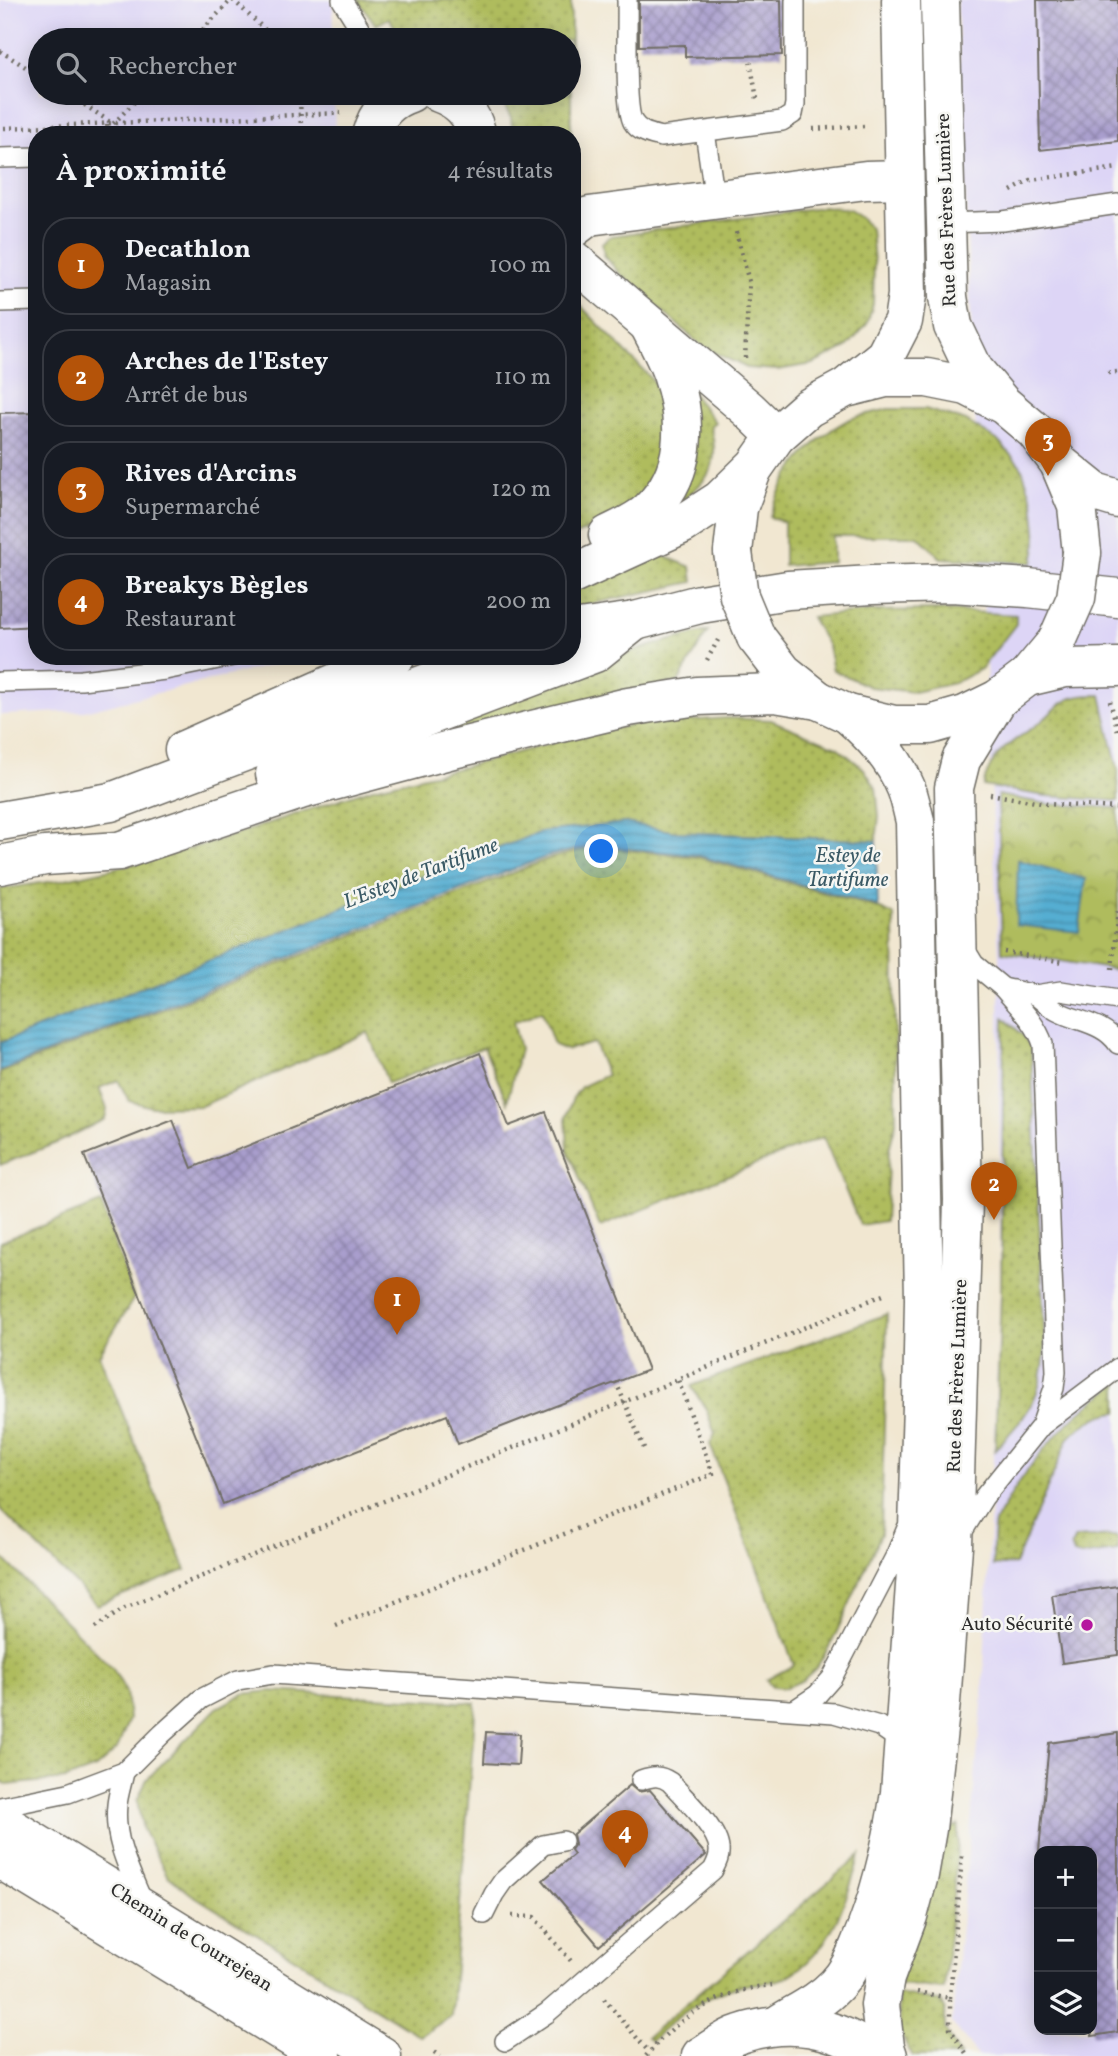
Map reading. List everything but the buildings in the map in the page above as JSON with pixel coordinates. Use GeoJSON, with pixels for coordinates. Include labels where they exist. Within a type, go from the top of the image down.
{"type":"FeatureCollection","features":[{"type":"Feature","properties":{"kind":"main road"},"geometry":{"type":"LineString","coordinates":[[581,571],[683,524],[720,500],[755,466],[776,436],[808,408],[845,388],[885,356],[903,321],[907,295],[901,0]]}},
{"type":"Feature","properties":{"kind":"main road","name":"Rue des Frères Lumière"},"geometry":{"type":"LineString","coordinates":[[940,0],[948,297],[953,326],[974,370],[1004,405]]}},
{"type":"Feature","properties":{"kind":"main road"},"geometry":{"type":"LineString","coordinates":[[360,121],[375,122],[389,105]]}},
{"type":"Feature","properties":{"kind":"main road"},"geometry":{"type":"LineString","coordinates":[[460,105],[475,126]]}},
{"type":"Feature","properties":{"kind":"main road"},"geometry":{"type":"LineString","coordinates":[[581,222],[589,216],[866,180],[904,179]]}},
{"type":"Feature","properties":{"kind":"main road"},"geometry":{"type":"LineString","coordinates":[[581,267],[776,436]]}},
{"type":"Feature","properties":{"kind":"main road"},"geometry":{"type":"LineString","coordinates":[[581,547],[624,528],[649,512],[664,494],[680,453],[684,429],[680,399],[671,371],[649,325]]}},
{"type":"Feature","properties":{"kind":"main road"},"geometry":{"type":"LineString","coordinates":[[845,388],[885,377],[927,377],[967,386],[1004,405],[1035,431],[1059,463],[1095,492],[1118,499]]}},
{"type":"Feature","properties":{"kind":"main road","name":"Rue des Frères Lumière"},"geometry":{"type":"LineString","coordinates":[[888,2056],[880,2006],[885,1978],[914,1896],[933,1795],[953,1547],[964,1200],[954,788],[961,760],[1013,688],[1057,641],[1076,598],[1082,553],[1077,506],[1059,463]]}},
{"type":"Feature","properties":{"kind":"main road","name":"Rue des Frères Lumière"},"geometry":{"type":"LineString","coordinates":[[755,466],[738,508],[733,552],[739,596],[756,637],[783,672],[876,739],[907,789],[915,821],[924,1299],[919,1500],[904,1753],[895,1826],[874,1911],[851,1966],[838,1984],[822,1998],[779,2024]]}},
{"type":"Feature","properties":{"kind":"main road"},"geometry":{"type":"LineString","coordinates":[[581,629],[635,621],[700,604],[788,590],[872,585],[952,583],[1118,597]]}},
{"type":"Feature","properties":{"kind":"main road"},"geometry":{"type":"LineString","coordinates":[[581,658],[595,653],[635,621]]}},
{"type":"Feature","properties":{"kind":"main road"},"geometry":{"type":"LineString","coordinates":[[15,818],[375,665]]}},
{"type":"Feature","properties":{"kind":"main road"},"geometry":{"type":"LineString","coordinates":[[15,818],[111,802],[475,665]]}},
{"type":"Feature","properties":{"kind":"main road"},"geometry":{"type":"LineString","coordinates":[[0,865],[45,856],[117,834],[563,665]]}},
{"type":"Feature","properties":{"kind":"main road"},"geometry":{"type":"LineString","coordinates":[[45,856],[119,851],[300,790],[453,748],[628,707],[697,696],[775,693],[894,725],[930,724],[965,715],[1013,688],[1065,668],[1118,667]]}},
{"type":"Feature","properties":{"kind":"main road","name":"Chemin de Courrejean"},"geometry":{"type":"LineString","coordinates":[[0,1821],[382,2056]]}},
{"type":"Feature","properties":{"kind":"main road","name":"Chemin de Courrejean"},"geometry":{"type":"LineString","coordinates":[[0,1859],[322,2056]]}},
{"type":"Feature","properties":{"kind":"main road"},"geometry":{"type":"LineString","coordinates":[[701,2056],[738,2034],[779,2024],[817,2027],[853,2041],[875,2056]]}},
{"type":"Feature","properties":{"kind":"lane"},"geometry":{"type":"LineString","coordinates":[[342,0],[360,28]]}},
{"type":"Feature","properties":{"kind":"lane"},"geometry":{"type":"LineString","coordinates":[[627,0],[629,104],[632,121],[643,132],[661,137],[782,121],[793,114],[795,0]]}},
{"type":"Feature","properties":{"kind":"lane"},"geometry":{"type":"LineString","coordinates":[[705,132],[723,199]]}},
{"type":"Feature","properties":{"kind":"lane"},"geometry":{"type":"LineString","coordinates":[[0,158],[28,157]]}},
{"type":"Feature","properties":{"kind":"lane"},"geometry":{"type":"LineString","coordinates":[[946,223],[1003,221],[1118,205]]}},
{"type":"Feature","properties":{"kind":"lane"},"geometry":{"type":"LineString","coordinates":[[0,302],[28,301]]}},
{"type":"Feature","properties":{"kind":"lane"},"geometry":{"type":"LineString","coordinates":[[0,682],[93,679],[189,665]]}},
{"type":"Feature","properties":{"kind":"lane"},"geometry":{"type":"LineString","coordinates":[[957,936],[974,964],[1003,988],[1040,1034],[1042,1044],[1056,1372],[1054,1388],[1041,1426]]}},
{"type":"Feature","properties":{"kind":"lane"},"geometry":{"type":"LineString","coordinates":[[1003,988],[1035,995],[1061,991],[1118,1000]]}},
{"type":"Feature","properties":{"kind":"lane"},"geometry":{"type":"LineString","coordinates":[[1035,995],[1057,1011],[1101,1027],[1113,1036],[1118,1044]]}},
{"type":"Feature","properties":{"kind":"lane"},"geometry":{"type":"LineString","coordinates":[[953,1547],[984,1497],[1041,1426],[1118,1368]]}},
{"type":"Feature","properties":{"kind":"lane"},"geometry":{"type":"LineString","coordinates":[[796,1709],[817,1695],[832,1678],[895,1557],[919,1500]]}},
{"type":"Feature","properties":{"kind":"lane"},"geometry":{"type":"LineString","coordinates":[[0,1807],[68,1794],[124,1772],[201,1699],[238,1680],[273,1674],[834,1713],[879,1726],[892,1735],[904,1753]]}},
{"type":"Feature","properties":{"kind":"lane"},"geometry":{"type":"LineString","coordinates":[[124,1772],[117,1805],[117,1833],[146,1910]]}},
{"type":"Feature","properties":{"kind":"lane"},"geometry":{"type":"LineString","coordinates":[[505,2041],[547,2013],[713,1870],[720,1848],[714,1833],[670,1782],[663,1777],[652,1776],[641,1780]]}},
{"type":"Feature","properties":{"kind":"lane"},"geometry":{"type":"LineString","coordinates":[[484,1914],[503,1881],[543,1845],[564,1842]]}},
{"type":"Feature","properties":{"kind":"path"},"geometry":{"type":"LineString","coordinates":[[205,28],[232,0],[263,28]]}},
{"type":"Feature","properties":{"kind":"path"},"geometry":{"type":"LineString","coordinates":[[0,51],[28,68]]}},
{"type":"Feature","properties":{"kind":"path"},"geometry":{"type":"LineString","coordinates":[[84,105],[113,124],[338,115],[360,121]]}},
{"type":"Feature","properties":{"kind":"path"},"geometry":{"type":"LineString","coordinates":[[113,124],[131,105]]}},
{"type":"Feature","properties":{"kind":"path"},"geometry":{"type":"LineString","coordinates":[[300,105],[301,126]]}},
{"type":"Feature","properties":{"kind":"path"},"geometry":{"type":"LineString","coordinates":[[36,126],[107,122]]}},
{"type":"Feature","properties":{"kind":"path"},"geometry":{"type":"LineString","coordinates":[[0,128],[28,126]]}},
{"type":"Feature","properties":{"kind":"path"},"geometry":{"type":"LineString","coordinates":[[1007,194],[1031,180],[1118,167]]}},
{"type":"Feature","properties":{"kind":"path"},"geometry":{"type":"LineString","coordinates":[[723,199],[732,216],[749,282],[745,360]]}},
{"type":"Feature","properties":{"kind":"path"},"geometry":{"type":"LineString","coordinates":[[1108,373],[1118,372]]}},
{"type":"Feature","properties":{"kind":"path"},"geometry":{"type":"LineString","coordinates":[[954,788],[1047,804],[1118,808]]}},
{"type":"Feature","properties":{"kind":"path"},"geometry":{"type":"LineString","coordinates":[[1118,909],[1112,970],[1118,970]]}},
{"type":"Feature","properties":{"kind":"path"},"geometry":{"type":"LineString","coordinates":[[1002,952],[1071,963]]}},
{"type":"Feature","properties":{"kind":"path"},"geometry":{"type":"LineString","coordinates":[[96,1628],[125,1608],[883,1295],[897,1295]]}},
{"type":"Feature","properties":{"kind":"path"},"geometry":{"type":"LineString","coordinates":[[336,1626],[713,1474],[678,1380]]}},
{"type":"Feature","properties":{"kind":"path"},"geometry":{"type":"LineString","coordinates":[[616,1382],[644,1448]]}},
{"type":"Feature","properties":{"kind":"path"},"geometry":{"type":"LineString","coordinates":[[433,2052],[440,2056]]}},
{"type":"Feature","properties":{"kind":"shaded area"},"geometry":{"type":"Polygon","coordinates":[[[0,0],[333,0],[333,28],[28,28],[28,105],[334,105],[335,126],[28,126],[28,665],[271,665],[84,711],[0,715],[0,0]]]}},
{"type":"Feature","properties":{"kind":"shaded area"},"geometry":{"type":"Polygon","coordinates":[[[957,0],[1118,0],[1118,2056],[978,2056],[952,2023],[983,1694],[1000,1294],[999,958],[957,0]]]}},
{"type":"Feature","properties":{"kind":"green space"},"geometry":{"type":"Polygon","coordinates":[[[358,0],[571,0],[571,28],[395,28],[389,18],[376,25],[358,0]]]}},
{"type":"Feature","properties":{"kind":"green space"},"geometry":{"type":"Polygon","coordinates":[[[504,105],[571,105],[571,126],[512,126],[504,105]]]}},
{"type":"Feature","properties":{"kind":"green space"},"geometry":{"type":"Polygon","coordinates":[[[822,207],[849,210],[871,229],[874,262],[873,304],[867,324],[847,347],[813,364],[777,370],[747,368],[703,347],[619,273],[604,255],[602,243],[611,236],[822,207]]]}},
{"type":"Feature","properties":{"kind":"green space"},"geometry":{"type":"Polygon","coordinates":[[[581,306],[662,393],[668,448],[634,506],[601,525],[581,533],[581,306]]]}},
{"type":"Feature","properties":{"kind":"green space"},"geometry":{"type":"Polygon","coordinates":[[[690,390],[715,422],[710,426],[713,462],[704,480],[676,504],[690,390]]]}},
{"type":"Feature","properties":{"kind":"green space"},"geometry":{"type":"Polygon","coordinates":[[[888,409],[925,409],[966,421],[997,440],[1021,466],[1033,501],[1037,540],[1033,563],[941,558],[918,536],[833,536],[833,562],[784,566],[784,522],[770,517],[789,474],[809,450],[833,429],[851,419],[888,409]]]}},
{"type":"Feature","properties":{"kind":"green space"},"geometry":{"type":"Polygon","coordinates":[[[659,554],[691,567],[693,582],[581,606],[581,584],[659,554]]]}},
{"type":"Feature","properties":{"kind":"green space"},"geometry":{"type":"Polygon","coordinates":[[[942,610],[1016,615],[1016,624],[981,669],[954,683],[914,692],[870,687],[833,670],[828,646],[811,617],[873,611],[942,610]]]}},
{"type":"Feature","properties":{"kind":"green space"},"geometry":{"type":"Polygon","coordinates":[[[708,631],[678,682],[505,722],[398,741],[590,666],[708,631]]]}},
{"type":"Feature","properties":{"kind":"green space"},"geometry":{"type":"Polygon","coordinates":[[[1101,695],[1118,770],[1118,801],[1046,796],[983,786],[987,773],[999,754],[1058,706],[1077,697],[1101,695]]]}},
{"type":"Feature","properties":{"kind":"green space"},"geometry":{"type":"Polygon","coordinates":[[[680,714],[687,721],[727,718],[771,720],[837,747],[864,769],[876,788],[879,816],[876,841],[676,832],[625,823],[542,832],[0,1043],[0,889],[61,880],[138,863],[213,842],[373,788],[559,741],[680,714]]]}},
{"type":"Feature","properties":{"kind":"green space"},"geometry":{"type":"Polygon","coordinates":[[[998,795],[1047,804],[1118,808],[1118,970],[1002,952],[998,795]]]}},
{"type":"Feature","properties":{"kind":"green space"},"geometry":{"type":"Polygon","coordinates":[[[594,847],[697,857],[878,908],[894,915],[896,1123],[889,1149],[885,1221],[860,1225],[823,1137],[600,1227],[568,1150],[566,1117],[573,1098],[581,1087],[607,1075],[594,1043],[566,1050],[554,1045],[542,1011],[513,1022],[520,1049],[507,1102],[484,1047],[388,1083],[368,1032],[201,1106],[152,1107],[129,1101],[118,1080],[99,1088],[107,1109],[105,1119],[59,1142],[0,1165],[0,1073],[548,859],[594,847]]]}},
{"type":"Feature","properties":{"kind":"green space"},"geometry":{"type":"Polygon","coordinates":[[[1004,1018],[1022,1034],[1031,1048],[1045,1350],[1040,1382],[1031,1405],[995,1450],[1001,1294],[1004,1018]]]}},
{"type":"Feature","properties":{"kind":"green space"},"geometry":{"type":"Polygon","coordinates":[[[101,1203],[134,1298],[99,1355],[186,1570],[97,1605],[0,1509],[0,1242],[101,1203]]]}},
{"type":"Feature","properties":{"kind":"green space"},"geometry":{"type":"Polygon","coordinates":[[[887,1314],[881,1534],[833,1640],[817,1667],[802,1681],[784,1688],[772,1687],[766,1680],[794,1665],[710,1444],[715,1434],[706,1409],[691,1386],[887,1314]]]}},
{"type":"Feature","properties":{"kind":"green space"},"geometry":{"type":"Polygon","coordinates":[[[1118,1384],[1118,1412],[1091,1421],[1068,1439],[1015,1564],[993,1566],[995,1523],[1019,1483],[1043,1450],[1070,1421],[1118,1384]]]}},
{"type":"Feature","properties":{"kind":"green space"},"geometry":{"type":"Polygon","coordinates":[[[1118,1536],[1118,1551],[1081,1556],[1074,1554],[1071,1546],[1075,1538],[1118,1536]]]}},
{"type":"Feature","properties":{"kind":"green space"},"geometry":{"type":"Polygon","coordinates":[[[0,1555],[113,1669],[126,1692],[129,1719],[117,1749],[96,1768],[66,1779],[7,1785],[0,1780],[0,1555]]]}},
{"type":"Feature","properties":{"kind":"green space"},"geometry":{"type":"Polygon","coordinates":[[[271,1691],[476,1703],[451,2016],[420,2036],[191,1894],[167,1875],[143,1830],[137,1801],[147,1779],[217,1708],[243,1694],[271,1691]]]}},
{"type":"Feature","properties":{"kind":"green space"},"geometry":{"type":"Polygon","coordinates":[[[958,1825],[944,1989],[899,1984],[940,1834],[958,1825]]]}},
{"type":"Feature","properties":{"kind":"green space"},"geometry":{"type":"Polygon","coordinates":[[[860,1855],[835,1923],[816,1953],[803,1966],[783,1979],[741,1986],[716,1994],[681,2015],[651,2041],[647,2037],[860,1855]]]}},
{"type":"Feature","properties":{"kind":"green space"},"geometry":{"type":"Polygon","coordinates":[[[898,1994],[942,2002],[945,2009],[945,2029],[960,2056],[913,2056],[900,2034],[898,1994]]]}},
{"type":"Feature","properties":{"kind":"water","name":"Estey de Tartifume"},"geometry":{"type":"Polygon","coordinates":[[[625,823],[676,832],[876,841],[878,906],[697,855],[594,845],[548,856],[498,875],[0,1071],[0,1043],[542,832],[625,823]]]}},
{"type":"Feature","properties":{"kind":"water"},"geometry":{"type":"Polygon","coordinates":[[[1018,860],[1086,879],[1079,932],[1016,925],[1018,860]]]}},
{"type":"Feature","properties":{"kind":"place","name":"Rives d'Arcins"},"geometry":{"type":"Point","coordinates":[1048,476]}},
{"type":"Feature","properties":{"kind":"place","name":"Arches de l'Estey"},"geometry":{"type":"Point","coordinates":[994,1220]}},
{"type":"Feature","properties":{"kind":"place","name":"Decathlon"},"geometry":{"type":"Point","coordinates":[397,1335]}},
{"type":"Feature","properties":{"kind":"place","name":"Auto Sécurité"},"geometry":{"type":"Point","coordinates":[1087,1625]}},
{"type":"Feature","properties":{"kind":"place","name":"Breakys Bègles"},"geometry":{"type":"Point","coordinates":[625,1868]}},
{"type":"Feature","properties":{"kind":"water label","name":"L'Estey de Tartifume"},"geometry":{"type":"Point","coordinates":[421,874]}}]}
